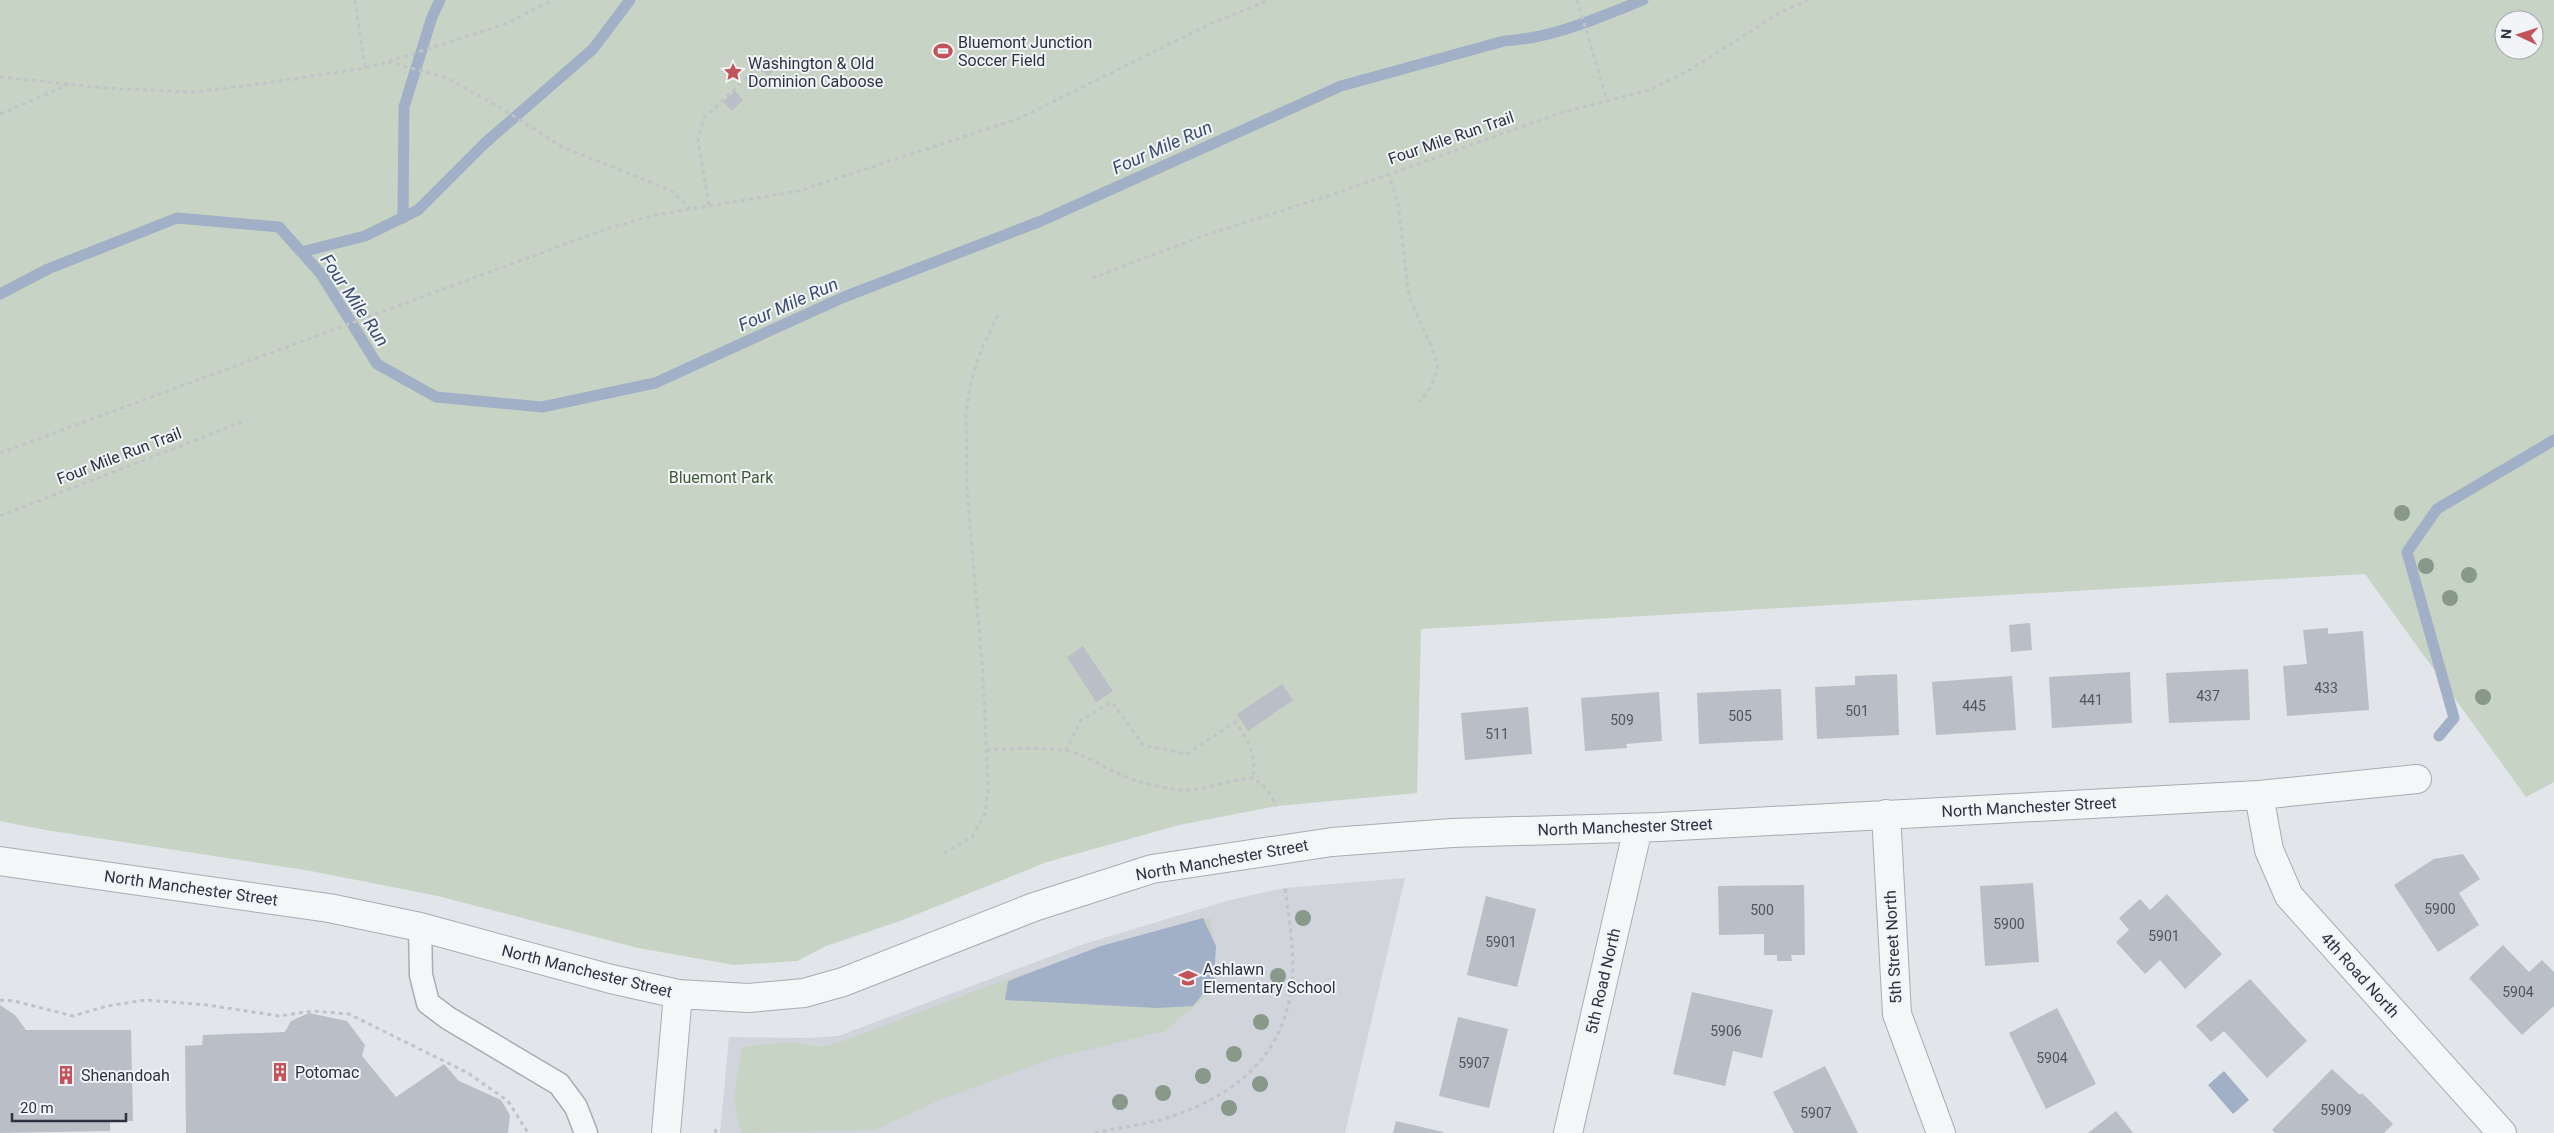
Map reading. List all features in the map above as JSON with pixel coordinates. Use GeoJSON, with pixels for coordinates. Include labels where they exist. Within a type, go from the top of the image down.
{"type":"FeatureCollection","features":[{"type":"Feature","properties":{"kind":"street","name":"North Manchester Street"},"geometry":{"type":"LineString","coordinates":[[0,861],[329,908],[420,927],[602,977],[678,994],[767,997],[804,993],[836,984],[1034,906],[1152,869],[1332,842],[1452,833],[1638,828],[2259,795],[2417,779]]}},
{"type":"Feature","properties":{"kind":"street","name":"4th Road North"},"geometry":{"type":"LineString","coordinates":[[2259,795],[2269,850],[2289,896],[2502,1133]]}},
{"type":"Feature","properties":{"kind":"street","name":"5th Street North"},"geometry":{"type":"LineString","coordinates":[[1886,814],[1897,1014],[1941,1133]]}},
{"type":"Feature","properties":{"kind":"street","name":"5th Road North"},"geometry":{"type":"LineString","coordinates":[[1568,1133],[1638,828]]}},
{"type":"Feature","properties":{"kind":"street"},"geometry":{"type":"LineString","coordinates":[[666,1133],[678,994]]}},
{"type":"Feature","properties":{"kind":"lane"},"geometry":{"type":"LineString","coordinates":[[420,927],[421,975],[428,1003],[448,1018],[560,1084],[576,1107],[586,1133]]}},
{"type":"Feature","properties":{"kind":"path"},"geometry":{"type":"LineString","coordinates":[[355,0],[365,68]]}},
{"type":"Feature","properties":{"kind":"path"},"geometry":{"type":"LineString","coordinates":[[0,77],[70,85],[192,92],[365,68],[505,24],[553,0]]}},
{"type":"Feature","properties":{"kind":"path"},"geometry":{"type":"LineString","coordinates":[[0,453],[606,229],[654,215],[799,191],[1020,118],[1210,24],[1269,0]]}},
{"type":"Feature","properties":{"kind":"path"},"geometry":{"type":"LineString","coordinates":[[1577,0],[1607,100]]}},
{"type":"Feature","properties":{"kind":"path","name":"Four Mile Run Trail"},"geometry":{"type":"LineString","coordinates":[[1092,278],[1203,236],[1331,195],[1560,113],[1649,90],[1688,71],[1779,13],[1808,0]]}},
{"type":"Feature","properties":{"kind":"path"},"geometry":{"type":"LineString","coordinates":[[709,205],[698,141],[704,118],[768,58]]}},
{"type":"Feature","properties":{"kind":"path"},"geometry":{"type":"LineString","coordinates":[[387,62],[445,77],[501,108],[562,147],[670,190],[690,208]]}},
{"type":"Feature","properties":{"kind":"path"},"geometry":{"type":"LineString","coordinates":[[0,114],[70,85]]}},
{"type":"Feature","properties":{"kind":"path"},"geometry":{"type":"LineString","coordinates":[[1388,173],[1398,203],[1409,297],[1433,350],[1438,368],[1431,387],[1420,402]]}},
{"type":"Feature","properties":{"kind":"path"},"geometry":{"type":"LineString","coordinates":[[944,853],[972,837],[984,814],[988,788],[983,675],[967,490],[966,414],[971,381],[982,348],[998,315]]}},
{"type":"Feature","properties":{"kind":"path","name":"Four Mile Run Trail"},"geometry":{"type":"LineString","coordinates":[[0,516],[247,420]]}},
{"type":"Feature","properties":{"kind":"path"},"geometry":{"type":"LineString","coordinates":[[1066,751],[1081,720],[1112,702],[1143,746],[1187,754],[1235,722],[1246,736],[1252,750],[1253,778]]}},
{"type":"Feature","properties":{"kind":"path"},"geometry":{"type":"LineString","coordinates":[[986,750],[1066,751],[1081,754],[1117,774],[1148,784],[1176,790],[1207,787],[1235,779],[1253,778],[1267,789],[1277,806]]}},
{"type":"Feature","properties":{"kind":"path"},"geometry":{"type":"LineString","coordinates":[[1095,1133],[1172,1116],[1213,1100],[1247,1077],[1273,1047],[1285,1015],[1292,983],[1291,937],[1285,888]]}},
{"type":"Feature","properties":{"kind":"path"},"geometry":{"type":"LineString","coordinates":[[0,1000],[14,1001],[73,1016],[107,1006],[146,1000],[207,1005],[279,1016],[312,1011],[349,1014],[468,1073],[508,1101],[528,1133]]}},
{"type":"Feature","properties":{"kind":"shaded area","name":"Ashlawn Elementary School"},"geometry":{"type":"Polygon","coordinates":[[[1405,878],[1345,1133],[720,1133],[729,1037],[807,1038],[838,1036],[1081,945],[1230,900],[1285,888],[1405,878]]]}},
{"type":"Feature","properties":{"kind":"green space","name":"Bluemont Park"},"geometry":{"type":"Polygon","coordinates":[[[0,0],[2554,0],[2554,782],[2526,797],[2365,574],[1421,629],[1417,793],[1277,806],[1179,825],[1047,862],[900,921],[826,946],[797,961],[734,965],[638,948],[438,896],[311,871],[46,830],[0,821],[0,0]]]}},
{"type":"Feature","properties":{"kind":"green space"},"geometry":{"type":"Polygon","coordinates":[[[1211,918],[1216,988],[1165,1031],[1054,1058],[937,1101],[875,1130],[741,1133],[734,1100],[742,1047],[788,1042],[822,1047],[846,1040],[1004,980],[1211,918]]]}},
{"type":"Feature","properties":{"kind":"water"},"geometry":{"type":"Polygon","coordinates":[[[1203,918],[1216,946],[1214,980],[1193,1006],[1157,1008],[1005,1000],[1008,981],[1101,946],[1203,918]]]}},
{"type":"Feature","properties":{"kind":"water"},"geometry":{"type":"Polygon","coordinates":[[[2224,1071],[2249,1100],[2233,1114],[2208,1085],[2224,1071]]]}},
{"type":"Feature","properties":{"kind":"building"},"geometry":{"type":"Polygon","coordinates":[[[771,57],[779,65],[768,76],[759,67],[771,57]]]}},
{"type":"Feature","properties":{"kind":"building"},"geometry":{"type":"Polygon","coordinates":[[[735,91],[743,100],[732,111],[723,102],[735,91]]]}},
{"type":"Feature","properties":{"kind":"building"},"geometry":{"type":"Polygon","coordinates":[[[2030,623],[2032,650],[2011,652],[2009,625],[2030,623]]]}},
{"type":"Feature","properties":{"kind":"building"},"geometry":{"type":"Polygon","coordinates":[[[2328,628],[2328,634],[2363,631],[2369,710],[2287,716],[2283,666],[2307,664],[2303,630],[2328,628]]]}},
{"type":"Feature","properties":{"kind":"building"},"geometry":{"type":"Polygon","coordinates":[[[1083,646],[1113,691],[1096,702],[1067,657],[1083,646]]]}},
{"type":"Feature","properties":{"kind":"building"},"geometry":{"type":"Polygon","coordinates":[[[2248,669],[2250,720],[2169,723],[2166,673],[2248,669]]]}},
{"type":"Feature","properties":{"kind":"building"},"geometry":{"type":"Polygon","coordinates":[[[2130,672],[2132,723],[2052,728],[2049,677],[2130,672]]]}},
{"type":"Feature","properties":{"kind":"building"},"geometry":{"type":"Polygon","coordinates":[[[1897,674],[1899,735],[1817,739],[1815,687],[1855,685],[1855,676],[1897,674]]]}},
{"type":"Feature","properties":{"kind":"building"},"geometry":{"type":"Polygon","coordinates":[[[2012,676],[2016,730],[1936,735],[1932,682],[2012,676]]]}},
{"type":"Feature","properties":{"kind":"building"},"geometry":{"type":"Polygon","coordinates":[[[1282,684],[1293,700],[1248,731],[1237,714],[1282,684]]]}},
{"type":"Feature","properties":{"kind":"building"},"geometry":{"type":"Polygon","coordinates":[[[1781,689],[1783,740],[1699,744],[1697,693],[1781,689]]]}},
{"type":"Feature","properties":{"kind":"building"},"geometry":{"type":"Polygon","coordinates":[[[1659,692],[1662,741],[1626,744],[1627,748],[1585,751],[1581,698],[1659,692]]]}},
{"type":"Feature","properties":{"kind":"building"},"geometry":{"type":"Polygon","coordinates":[[[1528,707],[1532,754],[1465,760],[1461,713],[1528,707]]]}},
{"type":"Feature","properties":{"kind":"building"},"geometry":{"type":"Polygon","coordinates":[[[2463,854],[2480,879],[2459,893],[2479,925],[2438,952],[2394,885],[2434,859],[2463,854]]]}},
{"type":"Feature","properties":{"kind":"building"},"geometry":{"type":"Polygon","coordinates":[[[2033,883],[2039,962],[1985,966],[1980,886],[2033,883]]]}},
{"type":"Feature","properties":{"kind":"building"},"geometry":{"type":"Polygon","coordinates":[[[1804,885],[1805,955],[1791,955],[1792,961],[1777,961],[1777,955],[1764,955],[1764,934],[1719,935],[1718,886],[1804,885]]]}},
{"type":"Feature","properties":{"kind":"building"},"geometry":{"type":"Polygon","coordinates":[[[2167,894],[2222,954],[2185,989],[2160,960],[2145,974],[2116,942],[2129,930],[2119,918],[2140,899],[2150,910],[2167,894]]]}},
{"type":"Feature","properties":{"kind":"building"},"geometry":{"type":"Polygon","coordinates":[[[1486,896],[1536,909],[1517,987],[1467,975],[1486,896]]]}},
{"type":"Feature","properties":{"kind":"building"},"geometry":{"type":"Polygon","coordinates":[[[2503,945],[2529,972],[2542,960],[2554,972],[2554,1006],[2522,1035],[2469,978],[2503,945]]]}},
{"type":"Feature","properties":{"kind":"building"},"geometry":{"type":"Polygon","coordinates":[[[2250,979],[2307,1041],[2267,1078],[2224,1031],[2211,1042],[2196,1026],[2250,979]]]}},
{"type":"Feature","properties":{"kind":"building"},"geometry":{"type":"Polygon","coordinates":[[[1692,992],[1773,1010],[1762,1058],[1733,1051],[1725,1086],[1673,1074],[1692,992]]]}},
{"type":"Feature","properties":{"kind":"building","name":"Shenandoah"},"geometry":{"type":"Polygon","coordinates":[[[0,1005],[15,1015],[26,1030],[131,1030],[133,1121],[110,1120],[110,1131],[0,1133],[0,1005]]]}},
{"type":"Feature","properties":{"kind":"building"},"geometry":{"type":"Polygon","coordinates":[[[2057,1008],[2096,1084],[2046,1109],[2009,1033],[2057,1008]]]}},
{"type":"Feature","properties":{"kind":"building","name":"Potomac"},"geometry":{"type":"Polygon","coordinates":[[[309,1013],[347,1021],[365,1045],[362,1056],[396,1097],[444,1064],[459,1081],[501,1100],[510,1115],[508,1133],[186,1133],[185,1046],[202,1045],[203,1035],[285,1032],[291,1021],[309,1013]]]}},
{"type":"Feature","properties":{"kind":"building"},"geometry":{"type":"Polygon","coordinates":[[[1458,1017],[1508,1029],[1489,1108],[1439,1096],[1458,1017]]]}},
{"type":"Feature","properties":{"kind":"building"},"geometry":{"type":"Polygon","coordinates":[[[1825,1066],[1858,1133],[1794,1133],[1773,1092],[1825,1066]]]}},
{"type":"Feature","properties":{"kind":"building"},"geometry":{"type":"Polygon","coordinates":[[[2332,1069],[2360,1095],[2362,1093],[2393,1124],[2384,1133],[2275,1133],[2272,1130],[2332,1069]]]}},
{"type":"Feature","properties":{"kind":"building"},"geometry":{"type":"Polygon","coordinates":[[[2116,1111],[2133,1133],[2088,1133],[2116,1111]]]}},
{"type":"Feature","properties":{"kind":"building"},"geometry":{"type":"Polygon","coordinates":[[[1396,1121],[1443,1132],[1443,1133],[1393,1133],[1396,1121]]]}},
{"type":"Feature","properties":{"kind":"waterway"},"geometry":{"type":"LineString","coordinates":[[403,218],[404,107],[432,17],[440,0]]}},
{"type":"Feature","properties":{"kind":"waterway"},"geometry":{"type":"LineString","coordinates":[[301,252],[365,236],[418,210],[485,143],[593,49],[630,0]]}},
{"type":"Feature","properties":{"kind":"waterway","name":"Four Mile Run"},"geometry":{"type":"LineString","coordinates":[[0,294],[48,269],[177,218],[279,227],[321,274],[377,364],[436,397],[542,407],[655,383],[844,297],[1041,221],[1341,86],[1504,41],[1540,36],[1558,31],[1643,0]]}},
{"type":"Feature","properties":{"kind":"waterway"},"geometry":{"type":"LineString","coordinates":[[2439,736],[2454,718],[2407,552],[2437,509],[2554,440]]}},
{"type":"Feature","properties":{"kind":"place","name":"Bluemont Junction Soccer Field"},"geometry":{"type":"Point","coordinates":[943,51]}},
{"type":"Feature","properties":{"kind":"place","name":"Washington & Old Dominion Caboose"},"geometry":{"type":"Point","coordinates":[733,72]}},
{"type":"Feature","properties":{"kind":"place","name":"Ashlawn Elementary School"},"geometry":{"type":"Point","coordinates":[1188,978]}},
{"type":"Feature","properties":{"kind":"place","name":"Potomac"},"geometry":{"type":"Point","coordinates":[280,1072]}},
{"type":"Feature","properties":{"kind":"place","name":"Shenandoah"},"geometry":{"type":"Point","coordinates":[66,1075]}}]}
